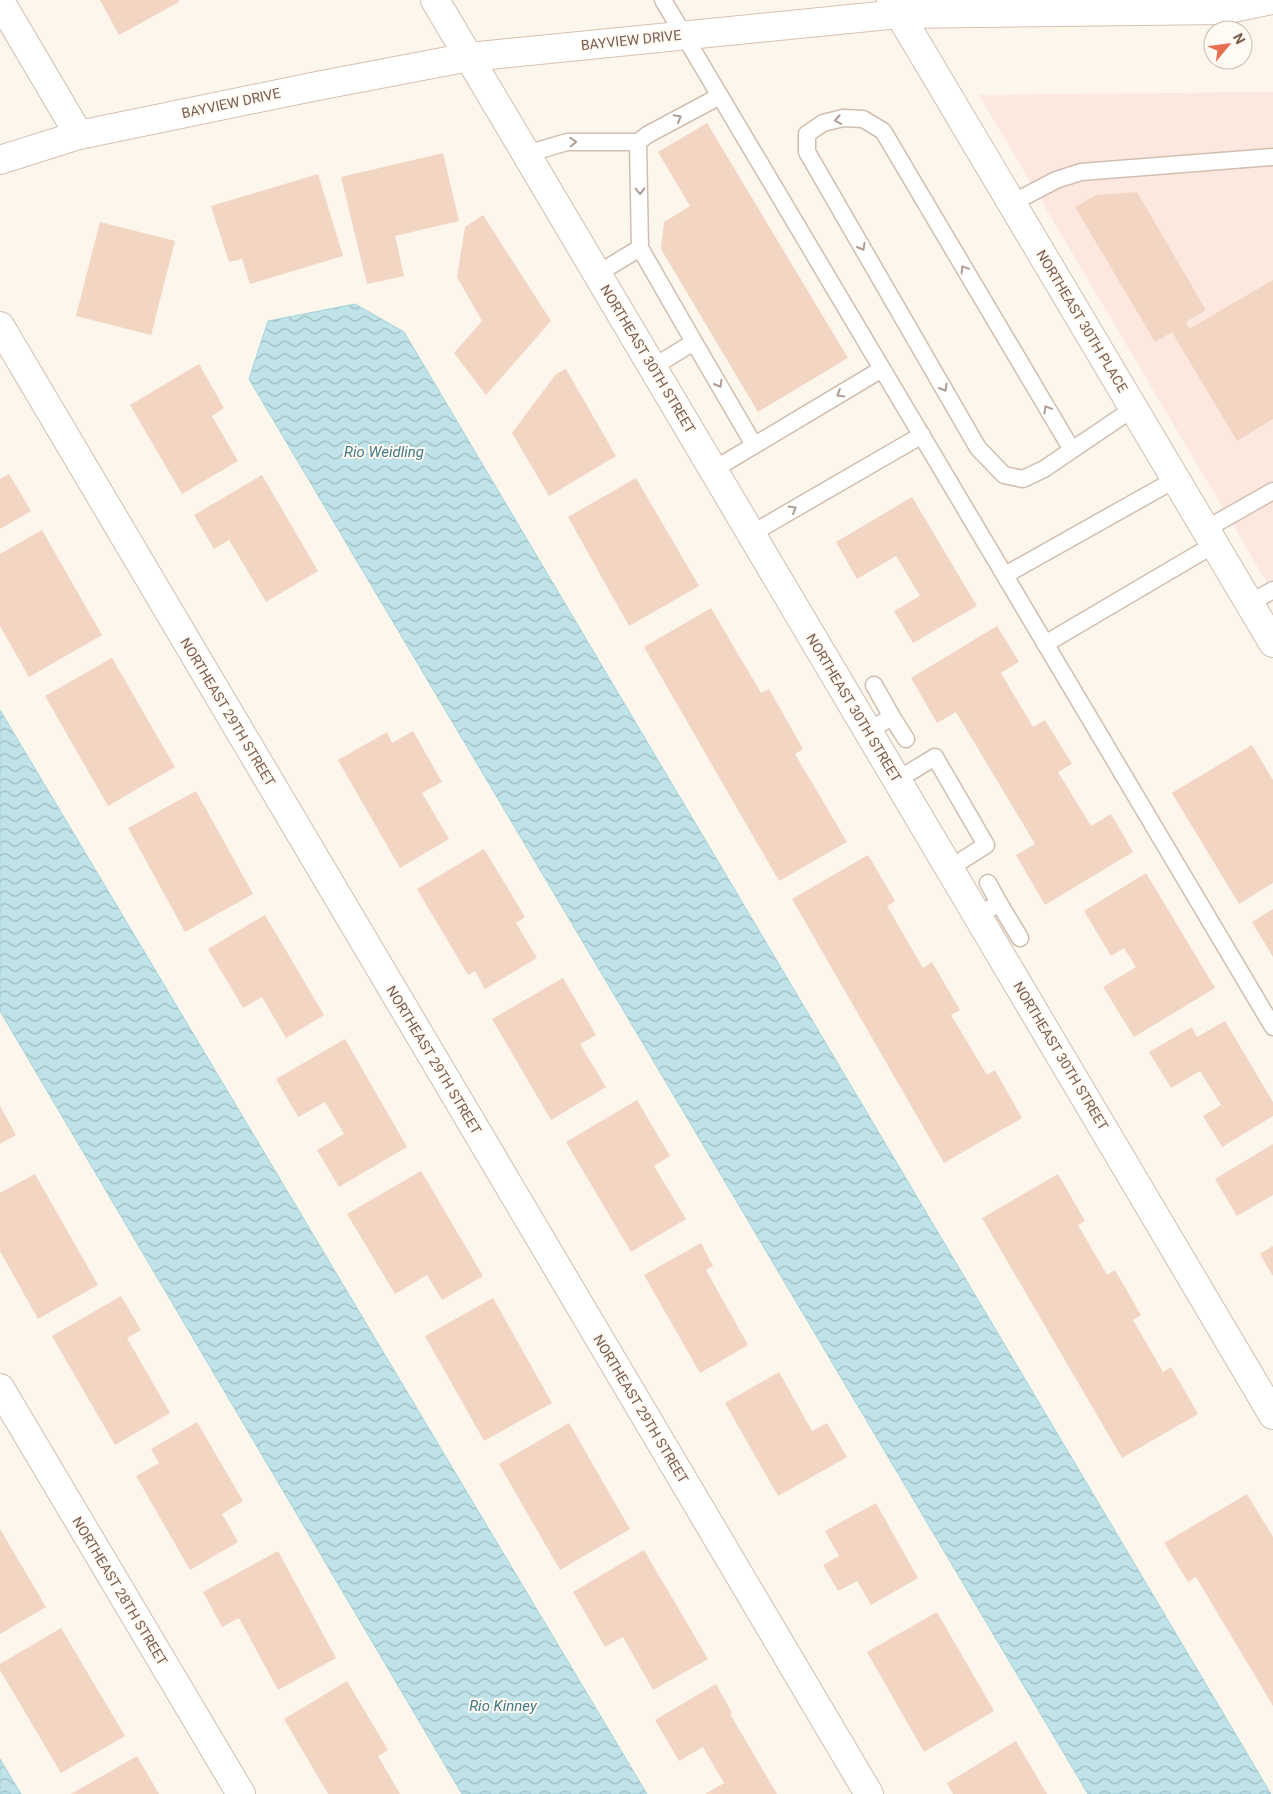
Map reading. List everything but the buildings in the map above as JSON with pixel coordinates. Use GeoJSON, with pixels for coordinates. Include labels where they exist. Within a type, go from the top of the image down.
{"type":"FeatureCollection","features":[{"type":"Feature","properties":{"kind":"street","name":"NORTHEAST 30TH STREET"},"geometry":{"type":"LineString","coordinates":[[435,0],[950,868],[988,909],[1273,1415]]}},
{"type":"Feature","properties":{"kind":"street","name":"BAYVIEW DRIVE"},"geometry":{"type":"LineString","coordinates":[[0,160],[79,135],[312,86],[469,57],[683,34],[895,7],[985,6],[1223,10],[1272,0]]}},
{"type":"Feature","properties":{"kind":"street"},"geometry":{"type":"LineString","coordinates":[[0,1],[79,135]]}},
{"type":"Feature","properties":{"kind":"street","name":"NORTHEAST 30TH PLACE"},"geometry":{"type":"LineString","coordinates":[[895,7],[1273,643]]}},
{"type":"Feature","properties":{"kind":"street","name":"NORTHEAST 29TH STREET"},"geometry":{"type":"LineString","coordinates":[[0,326],[869,1794]]}},
{"type":"Feature","properties":{"kind":"street","name":"NORTHEAST 28TH STREET"},"geometry":{"type":"LineString","coordinates":[[0,1388],[241,1794]]}},
{"type":"Feature","properties":{"kind":"lane"},"geometry":{"type":"LineString","coordinates":[[663,0],[1273,1026]]}},
{"type":"Feature","properties":{"kind":"lane"},"geometry":{"type":"LineString","coordinates":[[526,154],[567,142],[638,142],[647,135],[720,96]]}},
{"type":"Feature","properties":{"kind":"lane"},"geometry":{"type":"LineString","coordinates":[[1072,450],[883,131],[863,119],[842,118],[823,123],[807,134],[807,152],[978,448],[1004,475],[1023,479],[1044,468],[1072,450],[1134,408]]}},
{"type":"Feature","properties":{"kind":"lane"},"geometry":{"type":"LineString","coordinates":[[638,142],[640,248],[754,445]]}},
{"type":"Feature","properties":{"kind":"lane"},"geometry":{"type":"LineString","coordinates":[[1012,203],[1056,180],[1082,172],[1273,157]]}},
{"type":"Feature","properties":{"kind":"lane"},"geometry":{"type":"LineString","coordinates":[[597,274],[640,248]]}},
{"type":"Feature","properties":{"kind":"lane"},"geometry":{"type":"LineString","coordinates":[[653,367],[694,342]]}},
{"type":"Feature","properties":{"kind":"lane"},"geometry":{"type":"LineString","coordinates":[[713,470],[882,369]]}},
{"type":"Feature","properties":{"kind":"lane"},"geometry":{"type":"LineString","coordinates":[[751,534],[922,435]]}},
{"type":"Feature","properties":{"kind":"lane"},"geometry":{"type":"LineString","coordinates":[[1005,576],[1176,479]]}},
{"type":"Feature","properties":{"kind":"lane"},"geometry":{"type":"LineString","coordinates":[[1045,644],[1210,537],[1273,491]]}},
{"type":"Feature","properties":{"kind":"lane"},"geometry":{"type":"LineString","coordinates":[[1250,603],[1273,590]]}},
{"type":"Feature","properties":{"kind":"lane"},"geometry":{"type":"LineString","coordinates":[[874,685],[906,739]]}},
{"type":"Feature","properties":{"kind":"lane"},"geometry":{"type":"LineString","coordinates":[[868,730],[892,716]]}},
{"type":"Feature","properties":{"kind":"lane"},"geometry":{"type":"LineString","coordinates":[[897,780],[935,757],[986,845],[950,868]]}},
{"type":"Feature","properties":{"kind":"lane"},"geometry":{"type":"LineString","coordinates":[[988,883],[988,909],[1020,938]]}},
{"type":"Feature","properties":{"kind":"shaded area"},"geometry":{"type":"Polygon","coordinates":[[[1273,92],[1273,593],[979,95],[1273,92]]]}},
{"type":"Feature","properties":{"kind":"water","name":"Rio Weidling"},"geometry":{"type":"Polygon","coordinates":[[[355,304],[404,332],[1271,1794],[1088,1794],[249,379],[268,321],[355,304]]]}},
{"type":"Feature","properties":{"kind":"water","name":"Rio Kinney"},"geometry":{"type":"Polygon","coordinates":[[[0,710],[647,1794],[462,1794],[0,1011],[0,710]]]}},
{"type":"Feature","properties":{"kind":"water"},"geometry":{"type":"Polygon","coordinates":[[[0,1759],[21,1794],[0,1794],[0,1759]]]}}]}
